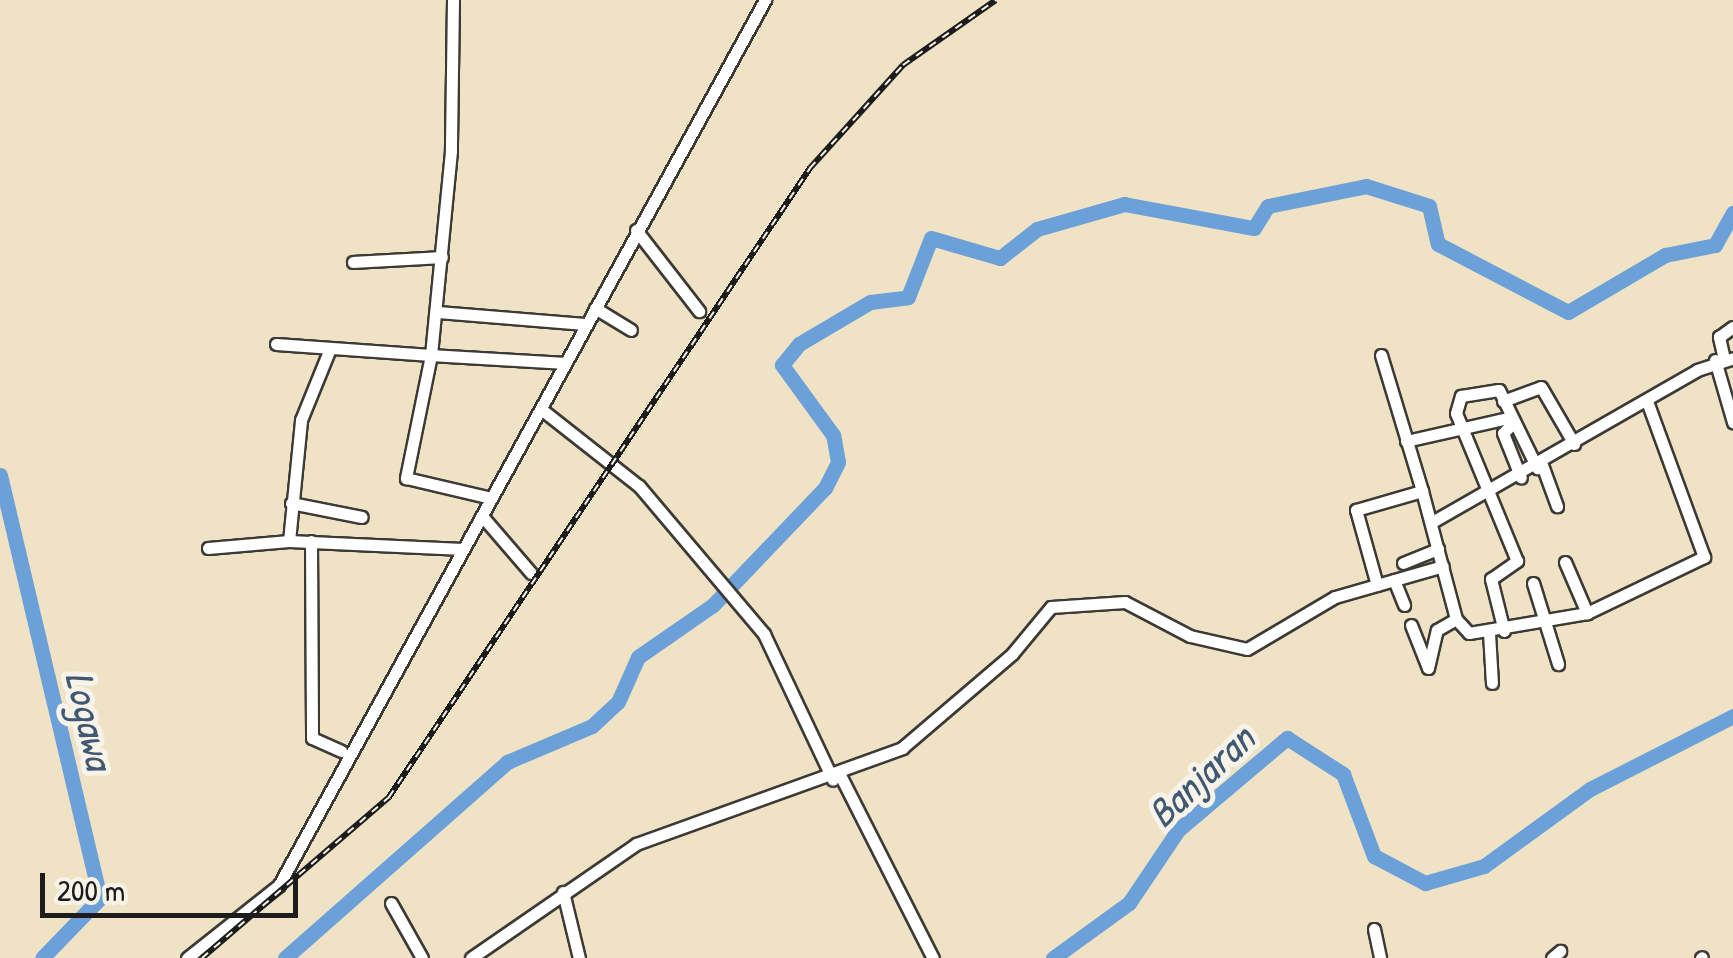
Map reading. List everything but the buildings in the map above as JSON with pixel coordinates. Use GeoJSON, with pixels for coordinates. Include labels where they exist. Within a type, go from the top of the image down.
{"type":"FeatureCollection","features":[{"type":"Feature","properties":{"kind":"street"},"geometry":{"type":"LineString","coordinates":[[452,0],[438,312],[406,478],[491,498]]}},
{"type":"Feature","properties":{"kind":"street"},"geometry":{"type":"LineString","coordinates":[[188,958],[278,885],[766,0]]}},
{"type":"Feature","properties":{"kind":"street"},"geometry":{"type":"LineString","coordinates":[[636,230],[699,311]]}},
{"type":"Feature","properties":{"kind":"street"},"geometry":{"type":"LineString","coordinates":[[353,262],[442,257]]}},
{"type":"Feature","properties":{"kind":"street"},"geometry":{"type":"LineString","coordinates":[[595,308],[631,330]]}},
{"type":"Feature","properties":{"kind":"street"},"geometry":{"type":"LineString","coordinates":[[438,312],[585,324]]}},
{"type":"Feature","properties":{"kind":"street"},"geometry":{"type":"LineString","coordinates":[[1733,327],[1719,337],[1733,422]]}},
{"type":"Feature","properties":{"kind":"street"},"geometry":{"type":"LineString","coordinates":[[276,344],[329,351],[565,363]]}},
{"type":"Feature","properties":{"kind":"street"},"geometry":{"type":"LineString","coordinates":[[289,541],[301,420],[329,351]]}},
{"type":"Feature","properties":{"kind":"street"},"geometry":{"type":"LineString","coordinates":[[1381,355],[1432,522],[1456,619],[1468,633],[1504,631],[1586,613],[1706,554],[1647,401]]}},
{"type":"Feature","properties":{"kind":"street"},"geometry":{"type":"LineString","coordinates":[[1432,522],[1521,478],[1724,359]]}},
{"type":"Feature","properties":{"kind":"street"},"geometry":{"type":"LineString","coordinates":[[1504,401],[1541,387],[1574,444]]}},
{"type":"Feature","properties":{"kind":"street"},"geometry":{"type":"LineString","coordinates":[[1504,631],[1492,579],[1518,562],[1461,427],[1461,396],[1497,390],[1510,422],[1540,467],[1557,506]]}},
{"type":"Feature","properties":{"kind":"street"},"geometry":{"type":"LineString","coordinates":[[541,409],[629,476],[768,641],[933,958]]}},
{"type":"Feature","properties":{"kind":"street"},"geometry":{"type":"LineString","coordinates":[[1406,442],[1461,427],[1510,422]]}},
{"type":"Feature","properties":{"kind":"street"},"geometry":{"type":"LineString","coordinates":[[1510,422],[1503,433],[1521,478]]}},
{"type":"Feature","properties":{"kind":"street"},"geometry":{"type":"LineString","coordinates":[[1377,586],[1356,510],[1422,491]]}},
{"type":"Feature","properties":{"kind":"street"},"geometry":{"type":"LineString","coordinates":[[292,502],[362,517]]}},
{"type":"Feature","properties":{"kind":"street"},"geometry":{"type":"LineString","coordinates":[[482,516],[530,573]]}},
{"type":"Feature","properties":{"kind":"street"},"geometry":{"type":"LineString","coordinates":[[208,548],[311,541],[463,549]]}},
{"type":"Feature","properties":{"kind":"street"},"geometry":{"type":"LineString","coordinates":[[311,541],[312,738],[341,751]]}},
{"type":"Feature","properties":{"kind":"street"},"geometry":{"type":"LineString","coordinates":[[1403,563],[1438,549]]}},
{"type":"Feature","properties":{"kind":"street"},"geometry":{"type":"LineString","coordinates":[[1565,562],[1586,613]]}},
{"type":"Feature","properties":{"kind":"street"},"geometry":{"type":"LineString","coordinates":[[470,958],[563,892],[668,828],[837,778],[939,720],[1051,607],[1125,602],[1190,636],[1247,649],[1335,597],[1443,566]]}},
{"type":"Feature","properties":{"kind":"street"},"geometry":{"type":"LineString","coordinates":[[1394,580],[1404,604]]}},
{"type":"Feature","properties":{"kind":"street"},"geometry":{"type":"LineString","coordinates":[[1533,583],[1558,664]]}},
{"type":"Feature","properties":{"kind":"street"},"geometry":{"type":"LineString","coordinates":[[1411,625],[1428,668],[1436,666],[1438,630],[1456,619]]}},
{"type":"Feature","properties":{"kind":"street"},"geometry":{"type":"LineString","coordinates":[[1490,633],[1492,683]]}},
{"type":"Feature","properties":{"kind":"street"},"geometry":{"type":"LineString","coordinates":[[563,892],[579,958]]}},
{"type":"Feature","properties":{"kind":"street"},"geometry":{"type":"LineString","coordinates":[[391,903],[422,958]]}},
{"type":"Feature","properties":{"kind":"street"},"geometry":{"type":"LineString","coordinates":[[1374,930],[1380,958]]}},
{"type":"Feature","properties":{"kind":"waterway"},"geometry":{"type":"LineString","coordinates":[[285,958],[507,762],[592,726],[618,702],[638,657],[713,605],[825,488],[838,462],[833,435],[782,365],[799,344],[870,302],[908,297],[931,238],[1000,258],[1037,229],[1124,204],[1254,228],[1268,206],[1366,186],[1429,206],[1438,244],[1568,312],[1665,255],[1715,245],[1733,213]]}},
{"type":"Feature","properties":{"kind":"waterway","name":"Logawa"},"geometry":{"type":"LineString","coordinates":[[0,475],[100,898],[42,958]]}},
{"type":"Feature","properties":{"kind":"waterway","name":"Banjaran"},"geometry":{"type":"LineString","coordinates":[[1053,958],[1129,903],[1178,830],[1287,738],[1343,774],[1374,856],[1425,883],[1484,866],[1590,789],[1733,716]]}},
{"type":"Feature","properties":{"kind":"railway"},"geometry":{"type":"LineString","coordinates":[[202,958],[389,797],[810,168],[903,65],[996,0]]}}]}
